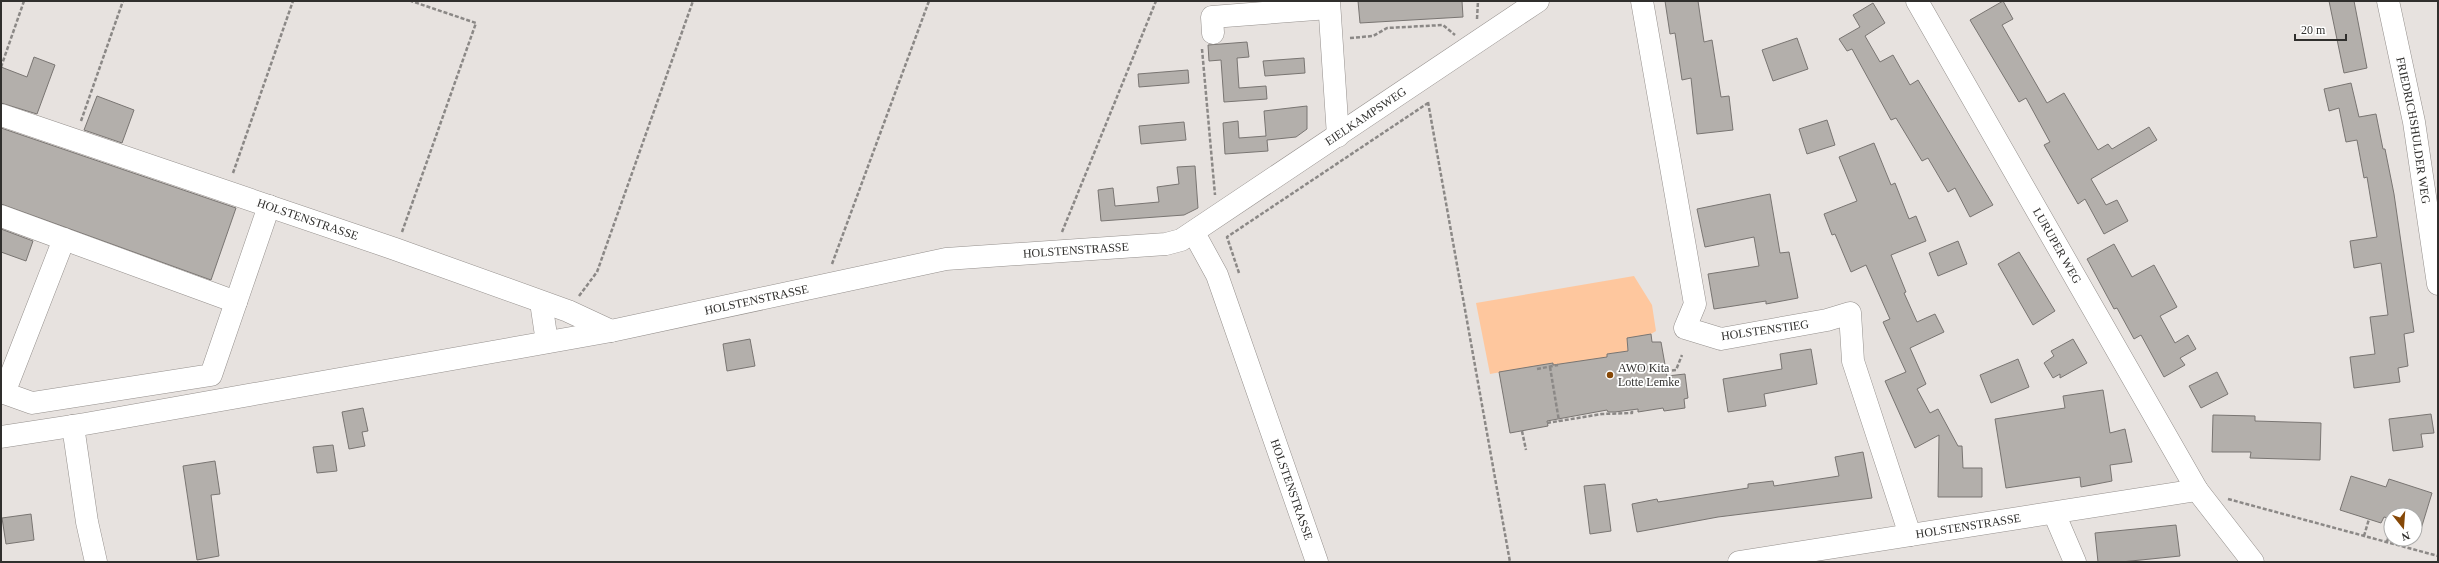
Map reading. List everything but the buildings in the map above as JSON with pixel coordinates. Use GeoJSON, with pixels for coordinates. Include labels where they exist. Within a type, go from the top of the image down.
{"type":"FeatureCollection","features":[{"type":"Feature","properties":{"kind":"street","name":"EIELKAMPSWEG"},"geometry":{"type":"LineString","coordinates":[[1194,233],[1538,1]]}},
{"type":"Feature","properties":{"kind":"street","name":"HOLSTENSTIEG"},"geometry":{"type":"LineString","coordinates":[[1642,1],[1695,304],[1685,328],[1721,339],[1827,320],[1850,313],[1853,361],[1910,535]]}},
{"type":"Feature","properties":{"kind":"street","name":"LURUPER WEG"},"geometry":{"type":"LineString","coordinates":[[1917,1],[2197,490],[2253,562]]}},
{"type":"Feature","properties":{"kind":"street","name":"FRIEDRICHSHULDER WEG"},"geometry":{"type":"LineString","coordinates":[[2388,1],[2414,122],[2438,284]]}},
{"type":"Feature","properties":{"kind":"street"},"geometry":{"type":"LineString","coordinates":[[1213,33],[1212,17],[1329,4],[1338,136]]}},
{"type":"Feature","properties":{"kind":"street","name":"HOLSTENSTRASSE"},"geometry":{"type":"LineString","coordinates":[[1,115],[395,249],[568,311],[612,331]]}},
{"type":"Feature","properties":{"kind":"street"},"geometry":{"type":"LineString","coordinates":[[64,239],[4,393],[32,403],[210,375],[269,206]]}},
{"type":"Feature","properties":{"kind":"street"},"geometry":{"type":"LineString","coordinates":[[1,216],[236,302]]}},
{"type":"Feature","properties":{"kind":"street","name":"HOLSTENSTRASSE"},"geometry":{"type":"LineString","coordinates":[[1,437],[73,426],[612,331],[946,259],[1166,244],[1181,240],[1194,233],[1217,275],[1317,562]]}},
{"type":"Feature","properties":{"kind":"street"},"geometry":{"type":"LineString","coordinates":[[541,302],[547,342]]}},
{"type":"Feature","properties":{"kind":"street"},"geometry":{"type":"LineString","coordinates":[[73,426],[87,522],[96,562]]}},
{"type":"Feature","properties":{"kind":"street","name":"HOLSTENSTRASSE"},"geometry":{"type":"LineString","coordinates":[[1748,561],[2197,490]]}},
{"type":"Feature","properties":{"kind":"street"},"geometry":{"type":"LineString","coordinates":[[2054,513],[2075,562]]}},
{"type":"Feature","properties":{"kind":"path"},"geometry":{"type":"LineString","coordinates":[[1,67],[24,1]]}},
{"type":"Feature","properties":{"kind":"path"},"geometry":{"type":"LineString","coordinates":[[74,140],[123,1]]}},
{"type":"Feature","properties":{"kind":"path"},"geometry":{"type":"LineString","coordinates":[[227,191],[293,1]]}},
{"type":"Feature","properties":{"kind":"path"},"geometry":{"type":"LineString","coordinates":[[395,249],[476,23],[412,1]]}},
{"type":"Feature","properties":{"kind":"path"},"geometry":{"type":"LineString","coordinates":[[568,311],[597,272],[693,1]]}},
{"type":"Feature","properties":{"kind":"path"},"geometry":{"type":"LineString","coordinates":[[825,285],[929,1]]}},
{"type":"Feature","properties":{"kind":"path"},"geometry":{"type":"LineString","coordinates":[[1055,251],[1156,1]]}},
{"type":"Feature","properties":{"kind":"path"},"geometry":{"type":"LineString","coordinates":[[1331,40],[1373,36],[1387,28],[1443,25],[1471,47]]}},
{"type":"Feature","properties":{"kind":"path"},"geometry":{"type":"LineString","coordinates":[[1213,33],[1201,34],[1217,218]]}},
{"type":"Feature","properties":{"kind":"path"},"geometry":{"type":"LineString","coordinates":[[1424,78],[1510,562]]}},
{"type":"Feature","properties":{"kind":"path"},"geometry":{"type":"LineString","coordinates":[[1239,275],[1227,237],[1428,103]]}},
{"type":"Feature","properties":{"kind":"path"},"geometry":{"type":"LineString","coordinates":[[1666,371],[1676,370],[1682,355]]}},
{"type":"Feature","properties":{"kind":"path"},"geometry":{"type":"LineString","coordinates":[[1537,369],[1558,366]]}},
{"type":"Feature","properties":{"kind":"path"},"geometry":{"type":"LineString","coordinates":[[1550,367],[1559,421]]}},
{"type":"Feature","properties":{"kind":"path"},"geometry":{"type":"LineString","coordinates":[[1547,423],[1602,414],[1632,413],[1632,410]]}},
{"type":"Feature","properties":{"kind":"path"},"geometry":{"type":"LineString","coordinates":[[1522,431],[1526,450]]}},
{"type":"Feature","properties":{"kind":"path"},"geometry":{"type":"LineString","coordinates":[[2227,498],[2383,541]]}},
{"type":"Feature","properties":{"kind":"path"},"geometry":{"type":"LineString","coordinates":[[2364,536],[2369,519]]}},
{"type":"Feature","properties":{"kind":"path"},"geometry":{"type":"LineString","coordinates":[[2405,547],[2438,556]]}},
{"type":"Feature","properties":{"kind":"shaded area"},"geometry":{"type":"Polygon","coordinates":[[[1634,276],[1652,305],[1656,331],[1651,334],[1627,338],[1628,351],[1607,354],[1607,357],[1553,369],[1552,363],[1490,374],[1476,303],[1634,276]]]}},
{"type":"Feature","properties":{"kind":"place","name":"AWO Kita Lotte Lemke"},"geometry":{"type":"Point","coordinates":[1610,375]}}]}
